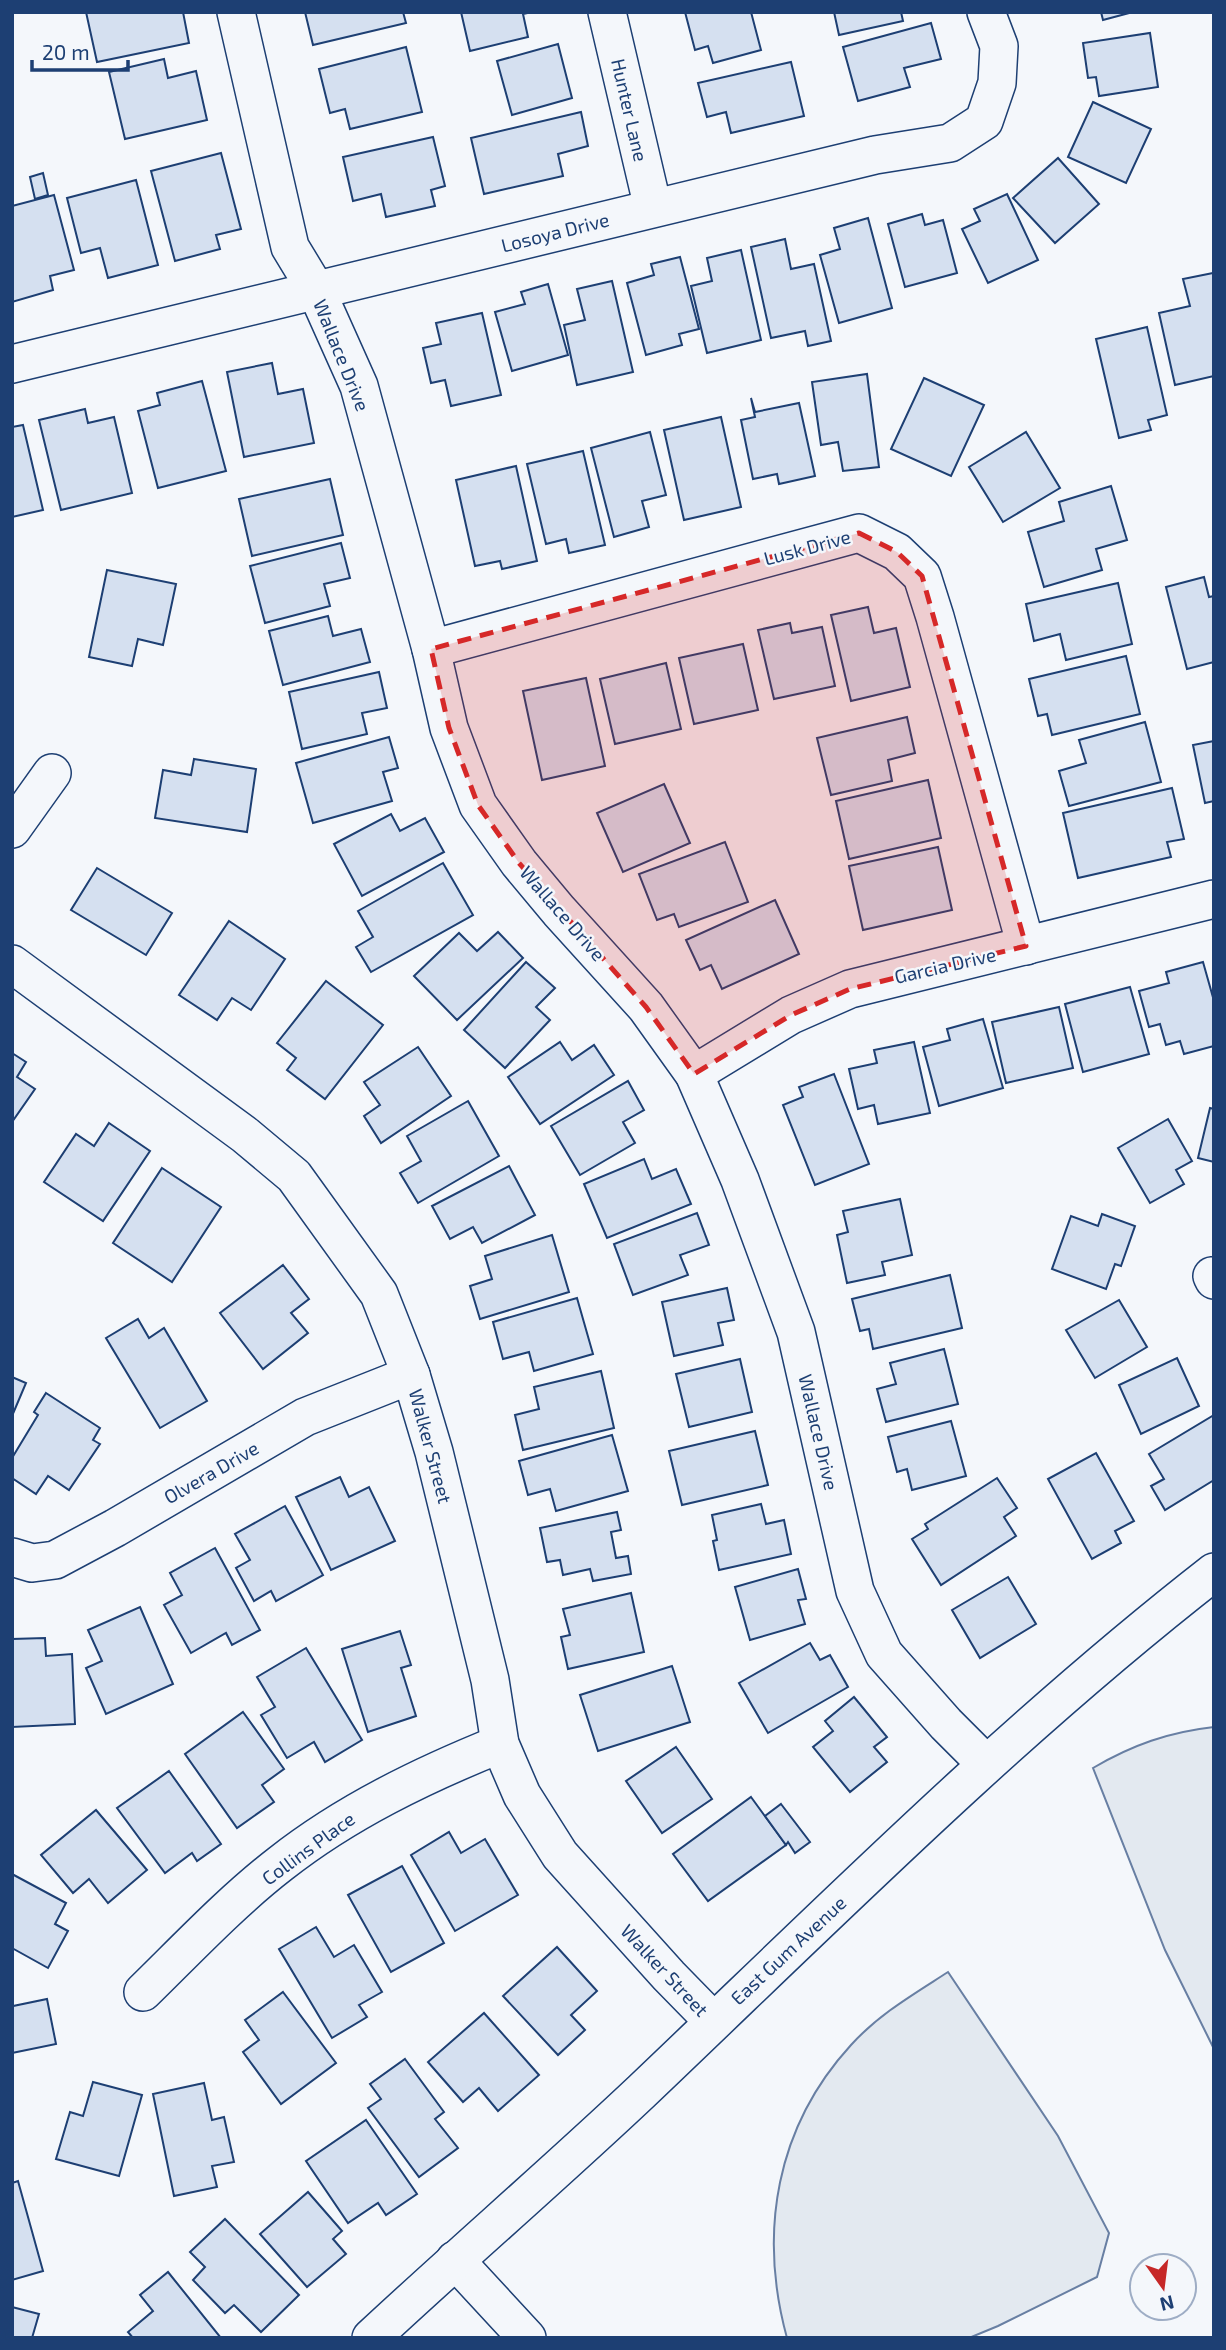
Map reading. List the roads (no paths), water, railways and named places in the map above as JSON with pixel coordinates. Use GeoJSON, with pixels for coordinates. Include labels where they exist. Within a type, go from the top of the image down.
{"type":"FeatureCollection","features":[{"type":"Feature","properties":{"kind":"street","name":"Wallace Drive"},"geometry":{"type":"LineString","coordinates":[[236,12],[290,247],[316,290],[359,386],[432,649],[449,728],[478,805],[519,863],[646,1007],[694,1074],[740,1180],[796,1332],[855,1591],[884,1654],[946,1724],[986,1764]]}},
{"type":"Feature","properties":{"kind":"street","name":"Hunter Lane"},"geometry":{"type":"LineString","coordinates":[[607,12],[653,208]]}},
{"type":"Feature","properties":{"kind":"street","name":"Losoya Drive"},"geometry":{"type":"LineString","coordinates":[[12,364],[875,155],[950,143],[984,121],[997,83],[999,46],[986,12]]}},
{"type":"Feature","properties":{"kind":"street","name":"Lusk Drive"},"geometry":{"type":"LineString","coordinates":[[432,649],[859,533],[897,552],[922,576],[1026,946]]}},
{"type":"Feature","properties":{"kind":"street"},"geometry":{"type":"LineString","coordinates":[[12,829],[52,773]]}},
{"type":"Feature","properties":{"kind":"street","name":"Garcia Drive"},"geometry":{"type":"LineString","coordinates":[[694,1074],[791,1015],[850,989],[1214,899]]}},
{"type":"Feature","properties":{"kind":"street","name":"Walker Street"},"geometry":{"type":"LineString","coordinates":[[12,964],[245,1135],[294,1176],[379,1294],[411,1375],[434,1452],[490,1680],[500,1744],[522,1795],[560,1855],[713,2021]]}},
{"type":"Feature","properties":{"kind":"street","name":"Olvera Drive"},"geometry":{"type":"LineString","coordinates":[[12,1557],[32,1563],[55,1560],[305,1417],[411,1375]]}},
{"type":"Feature","properties":{"kind":"street","name":"East Gum Avenue"},"geometry":{"type":"LineString","coordinates":[[370,2338],[641,2092],[986,1764],[1072,1687],[1214,1572]]}},
{"type":"Feature","properties":{"kind":"street","name":"Collins Place"},"geometry":{"type":"LineString","coordinates":[[143,1992],[279,1864],[355,1812],[449,1765],[500,1744]]}},
{"type":"Feature","properties":{"kind":"street"},"geometry":{"type":"LineString","coordinates":[[455,2260],[527,2338]]}}]}
